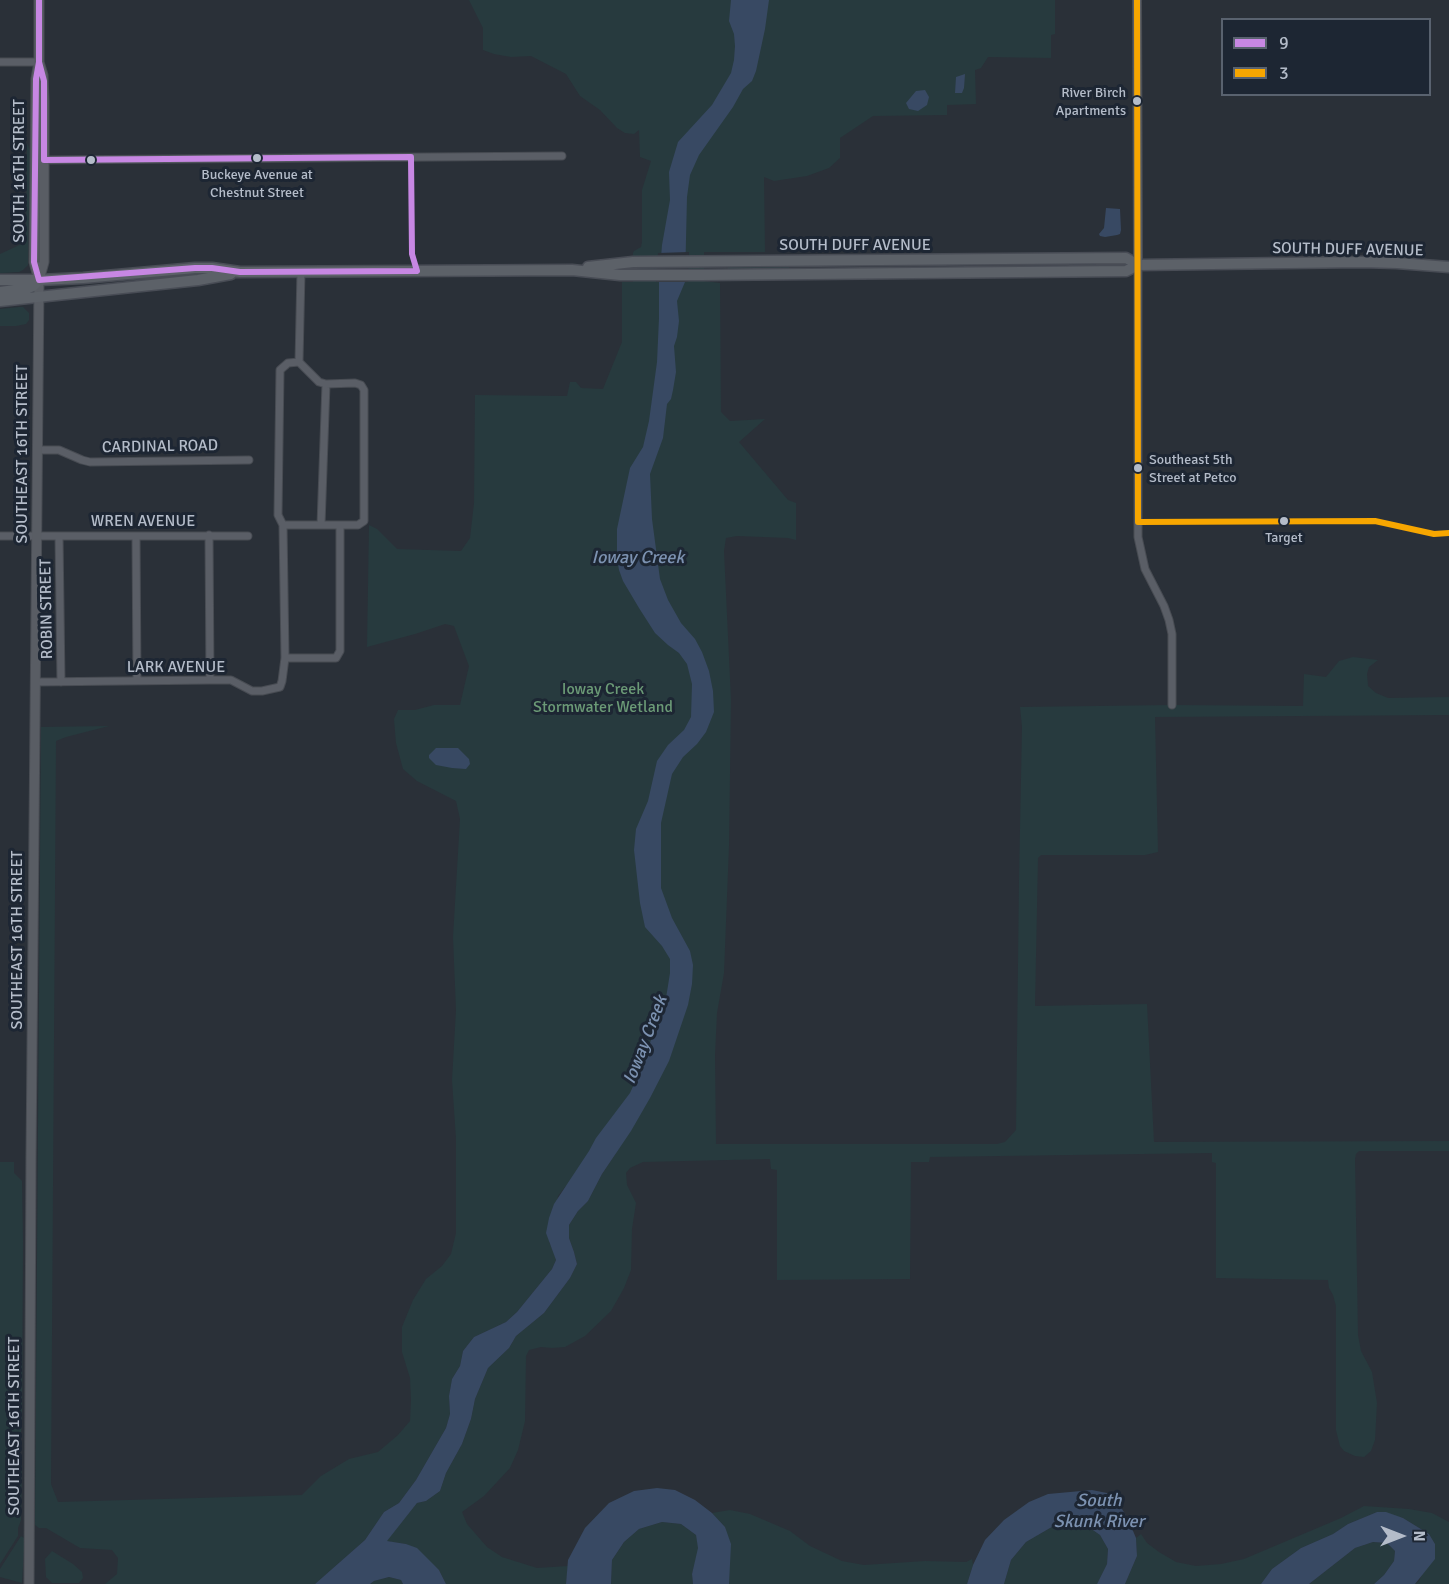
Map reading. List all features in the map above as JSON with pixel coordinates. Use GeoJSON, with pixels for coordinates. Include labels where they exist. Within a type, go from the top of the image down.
{"type":"FeatureCollection","features":[{"type":"Feature","properties":{"kind":"main road","name":"SOUTH 16TH STREET"},"geometry":{"type":"LineString","coordinates":[[39,0],[34,262],[39,280],[39,297]]}},
{"type":"Feature","properties":{"kind":"main road","name":"SOUTH 16TH STREET"},"geometry":{"type":"LineString","coordinates":[[39,62],[44,81],[44,262],[39,280]]}},
{"type":"Feature","properties":{"kind":"main road","name":"SOUTH DUFF AVENUE"},"geometry":{"type":"LineString","coordinates":[[572,270],[633,262],[1126,258],[1138,265]]}},
{"type":"Feature","properties":{"kind":"main road","name":"SOUTH DUFF AVENUE"},"geometry":{"type":"LineString","coordinates":[[0,280],[39,280],[195,268],[240,272],[572,270],[633,275],[704,275],[1126,271],[1138,265],[1378,262],[1449,267]]}},
{"type":"Feature","properties":{"kind":"main road","name":"SOUTH DUFF AVENUE"},"geometry":{"type":"LineString","coordinates":[[0,301],[210,279],[240,272]]}},
{"type":"Feature","properties":{"kind":"main road"},"geometry":{"type":"LineString","coordinates":[[0,292],[28,288],[39,280]]}},
{"type":"Feature","properties":{"kind":"main road","name":"SOUTHEAST 16TH STREET"},"geometry":{"type":"LineString","coordinates":[[29,1580],[39,297]]}},
{"type":"Feature","properties":{"kind":"street"},"geometry":{"type":"LineString","coordinates":[[1137,0],[1138,537],[1145,569],[1164,606],[1172,634],[1172,705]]}},
{"type":"Feature","properties":{"kind":"street"},"geometry":{"type":"LineString","coordinates":[[0,62],[39,62]]}},
{"type":"Feature","properties":{"kind":"street"},"geometry":{"type":"LineString","coordinates":[[44,160],[562,156]]}},
{"type":"Feature","properties":{"kind":"street"},"geometry":{"type":"LineString","coordinates":[[283,525],[358,525],[364,521],[364,390],[361,385],[355,383],[326,384],[319,382],[299,362],[301,272]]}},
{"type":"Feature","properties":{"kind":"street"},"geometry":{"type":"LineString","coordinates":[[299,362],[288,363],[280,370],[278,514],[283,525],[285,658],[336,658],[340,651],[340,525]]}},
{"type":"Feature","properties":{"kind":"street"},"geometry":{"type":"LineString","coordinates":[[321,525],[326,384]]}},
{"type":"Feature","properties":{"kind":"street","name":"CARDINAL ROAD"},"geometry":{"type":"LineString","coordinates":[[38,450],[59,450],[90,462],[249,460]]}},
{"type":"Feature","properties":{"kind":"street","name":"WREN AVENUE"},"geometry":{"type":"LineString","coordinates":[[0,536],[248,536]]}},
{"type":"Feature","properties":{"kind":"street","name":"ROBIN STREET"},"geometry":{"type":"LineString","coordinates":[[59,536],[61,682]]}},
{"type":"Feature","properties":{"kind":"street"},"geometry":{"type":"LineString","coordinates":[[136,536],[137,681]]}},
{"type":"Feature","properties":{"kind":"street"},"geometry":{"type":"LineString","coordinates":[[209,536],[210,680]]}},
{"type":"Feature","properties":{"kind":"street","name":"LARK AVENUE"},"geometry":{"type":"LineString","coordinates":[[36,682],[231,680],[252,691],[262,691],[280,687],[285,658]]}},
{"type":"Feature","properties":{"kind":"green space","name":"Ioway Creek Stormwater Wetland"},"geometry":{"type":"Polygon","coordinates":[[[469,0],[1055,0],[1055,34],[1051,35],[1051,58],[988,57],[981,68],[975,70],[976,104],[947,105],[947,115],[873,116],[840,138],[840,158],[829,168],[807,176],[774,181],[764,177],[765,252],[704,252],[704,281],[720,283],[721,412],[730,421],[765,419],[739,442],[788,500],[796,503],[796,540],[737,536],[726,538],[724,551],[731,700],[724,973],[717,1013],[715,1055],[716,1144],[997,1144],[1005,1142],[1016,1130],[1022,727],[1020,707],[1303,706],[1304,674],[1326,677],[1339,661],[1353,657],[1378,660],[1369,667],[1367,674],[1368,686],[1376,693],[1388,698],[1449,697],[1449,715],[1155,717],[1158,852],[1145,855],[1041,855],[1038,858],[1035,1006],[1147,1004],[1154,1142],[1449,1141],[1449,1151],[1359,1151],[1356,1154],[1358,1335],[1361,1351],[1372,1372],[1377,1403],[1375,1440],[1371,1451],[1364,1457],[1344,1451],[1340,1446],[1336,1430],[1336,1306],[1328,1280],[1216,1278],[1216,1163],[1212,1162],[1212,1153],[930,1157],[929,1162],[911,1162],[910,1279],[777,1280],[777,1170],[771,1169],[770,1159],[643,1162],[630,1168],[626,1173],[627,1185],[636,1203],[632,1229],[631,1270],[624,1288],[611,1311],[585,1336],[565,1347],[541,1347],[529,1350],[526,1356],[525,1421],[518,1450],[510,1468],[484,1496],[462,1512],[467,1524],[487,1547],[502,1557],[537,1568],[568,1566],[566,1584],[446,1584],[439,1570],[406,1544],[386,1541],[417,1503],[426,1501],[440,1491],[446,1473],[462,1444],[475,1399],[488,1368],[509,1348],[516,1336],[544,1313],[570,1278],[577,1264],[569,1238],[569,1225],[588,1201],[616,1153],[565,1187],[558,1196],[549,1242],[556,1260],[552,1269],[517,1312],[506,1322],[474,1337],[463,1351],[460,1366],[452,1379],[449,1396],[450,1414],[446,1428],[416,1480],[399,1503],[384,1512],[365,1540],[315,1584],[105,1584],[117,1574],[118,1558],[112,1550],[80,1548],[46,1528],[39,1528],[35,1525],[41,727],[109,726],[56,741],[51,1484],[58,1502],[302,1495],[321,1476],[349,1459],[378,1452],[410,1421],[410,1378],[402,1352],[402,1327],[413,1300],[426,1279],[442,1266],[451,1254],[456,1233],[456,1139],[452,1080],[456,1010],[453,937],[460,819],[456,801],[417,781],[403,769],[396,743],[394,719],[398,710],[415,710],[434,705],[460,705],[469,666],[454,626],[445,624],[367,647],[369,525],[377,529],[397,549],[461,551],[470,538],[474,503],[475,395],[567,396],[570,382],[576,382],[581,388],[603,389],[622,342],[622,282],[633,282],[633,253],[641,247],[642,242],[642,190],[651,161],[640,157],[639,130],[634,134],[625,133],[617,128],[600,110],[580,96],[566,74],[531,56],[511,57],[483,50],[483,28],[469,0]]]}},
{"type":"Feature","properties":{"kind":"green space"},"geometry":{"type":"Polygon","coordinates":[[[27,143],[30,150],[28,265],[19,272],[0,273],[0,254],[26,242],[27,143]]]}},
{"type":"Feature","properties":{"kind":"green space"},"geometry":{"type":"Polygon","coordinates":[[[789,265],[789,270],[728,271],[728,266],[789,265]]]}},
{"type":"Feature","properties":{"kind":"green space"},"geometry":{"type":"Polygon","coordinates":[[[23,307],[29,313],[29,320],[26,324],[0,326],[0,309],[23,307]]]}},
{"type":"Feature","properties":{"kind":"green space"},"geometry":{"type":"Polygon","coordinates":[[[0,1162],[14,1162],[14,1173],[22,1181],[23,1241],[22,1426],[19,1441],[22,1462],[21,1520],[18,1536],[0,1564],[0,1162]]]}},
{"type":"Feature","properties":{"kind":"green space"},"geometry":{"type":"Polygon","coordinates":[[[1364,1506],[1432,1513],[1449,1522],[1449,1584],[1415,1584],[1419,1581],[1435,1544],[1429,1534],[1403,1518],[1377,1512],[1301,1548],[1272,1569],[1261,1584],[1125,1584],[1137,1556],[1136,1538],[1141,1534],[1147,1543],[1176,1562],[1196,1566],[1221,1564],[1244,1559],[1364,1506]]]}},
{"type":"Feature","properties":{"kind":"green space"},"geometry":{"type":"Polygon","coordinates":[[[730,1510],[750,1514],[790,1531],[810,1546],[842,1561],[864,1565],[925,1561],[966,1562],[972,1559],[973,1565],[967,1584],[729,1584],[725,1527],[712,1513],[730,1510]]]}},
{"type":"Feature","properties":{"kind":"green space"},"geometry":{"type":"Polygon","coordinates":[[[662,1522],[681,1524],[696,1535],[699,1548],[692,1574],[693,1584],[611,1584],[612,1560],[624,1542],[639,1529],[662,1522]]]}},
{"type":"Feature","properties":{"kind":"green space"},"geometry":{"type":"Polygon","coordinates":[[[1072,1523],[1087,1526],[1100,1535],[1108,1549],[1107,1564],[1097,1584],[1004,1584],[1011,1560],[1026,1542],[1057,1524],[1072,1523]]]}},
{"type":"Feature","properties":{"kind":"green space"},"geometry":{"type":"Polygon","coordinates":[[[21,1536],[24,1538],[22,1583],[0,1577],[0,1569],[21,1536]]]}},
{"type":"Feature","properties":{"kind":"green space"},"geometry":{"type":"Polygon","coordinates":[[[1373,1542],[1387,1543],[1395,1551],[1394,1561],[1374,1584],[1309,1584],[1355,1548],[1373,1542]]]}},
{"type":"Feature","properties":{"kind":"green space"},"geometry":{"type":"Polygon","coordinates":[[[52,1551],[82,1572],[83,1578],[79,1583],[52,1583],[46,1577],[45,1559],[52,1551]]]}},
{"type":"Feature","properties":{"kind":"green space"},"geometry":{"type":"Polygon","coordinates":[[[389,1577],[401,1580],[403,1584],[370,1584],[374,1581],[389,1577]]]}},
{"type":"Feature","properties":{"kind":"water","name":"Ioway Creek"},"geometry":{"type":"Polygon","coordinates":[[[731,0],[769,0],[765,29],[752,81],[743,89],[699,155],[690,175],[687,197],[685,282],[677,301],[679,321],[674,346],[676,372],[671,399],[667,404],[663,438],[650,474],[652,519],[660,579],[668,600],[681,623],[695,639],[702,652],[713,691],[714,712],[706,732],[683,757],[672,774],[661,823],[661,888],[672,918],[690,951],[693,965],[688,1005],[669,1061],[650,1098],[602,1174],[588,1201],[569,1225],[569,1238],[577,1264],[570,1278],[544,1313],[516,1336],[509,1348],[488,1368],[475,1399],[462,1444],[446,1473],[440,1491],[426,1501],[417,1503],[387,1541],[417,1548],[439,1570],[446,1584],[403,1584],[401,1580],[389,1577],[370,1584],[315,1584],[365,1540],[384,1512],[399,1503],[416,1480],[446,1428],[450,1414],[449,1396],[452,1379],[460,1366],[463,1351],[474,1337],[506,1322],[517,1312],[552,1269],[556,1260],[546,1233],[554,1204],[596,1138],[630,1093],[645,1060],[666,998],[670,959],[645,927],[634,850],[636,829],[648,801],[657,761],[668,745],[684,730],[691,717],[692,684],[687,664],[679,653],[655,633],[623,581],[617,558],[617,529],[630,468],[643,447],[649,421],[657,362],[659,282],[662,245],[670,200],[669,172],[678,142],[712,105],[731,73],[735,46],[734,34],[729,21],[731,0]]]}},
{"type":"Feature","properties":{"kind":"water"},"geometry":{"type":"Polygon","coordinates":[[[965,74],[962,93],[955,93],[956,77],[965,74]]]}},
{"type":"Feature","properties":{"kind":"water"},"geometry":{"type":"Polygon","coordinates":[[[925,90],[929,97],[927,105],[918,111],[909,109],[906,103],[916,91],[925,90]]]}},
{"type":"Feature","properties":{"kind":"water"},"geometry":{"type":"Polygon","coordinates":[[[1106,208],[1120,209],[1120,234],[1100,236],[1104,228],[1106,208]]]}},
{"type":"Feature","properties":{"kind":"water"},"geometry":{"type":"Polygon","coordinates":[[[436,748],[458,748],[469,759],[470,764],[466,769],[436,765],[429,755],[436,748]]]}},
{"type":"Feature","properties":{"kind":"water"},"geometry":{"type":"Polygon","coordinates":[[[657,1488],[675,1490],[695,1500],[725,1527],[731,1544],[729,1584],[693,1584],[692,1574],[698,1548],[696,1535],[681,1524],[662,1522],[639,1529],[624,1542],[612,1560],[611,1584],[566,1584],[568,1560],[585,1528],[609,1503],[634,1491],[657,1488]]]}},
{"type":"Feature","properties":{"kind":"water","name":"South Skunk River"},"geometry":{"type":"Polygon","coordinates":[[[1092,1490],[1107,1493],[1119,1504],[1136,1538],[1137,1556],[1125,1584],[1097,1584],[1107,1564],[1108,1549],[1100,1535],[1087,1526],[1072,1523],[1057,1524],[1026,1542],[1011,1560],[1004,1584],[967,1584],[985,1540],[1004,1520],[1029,1502],[1048,1494],[1092,1490]]]}},
{"type":"Feature","properties":{"kind":"water"},"geometry":{"type":"Polygon","coordinates":[[[1377,1512],[1386,1512],[1403,1518],[1429,1534],[1435,1544],[1435,1559],[1415,1584],[1374,1584],[1394,1561],[1395,1551],[1387,1543],[1373,1542],[1355,1548],[1309,1584],[1261,1584],[1272,1569],[1301,1548],[1377,1512]]]}},
{"type":"Feature","properties":{"kind":"pier"},"geometry":{"type":"Polygon","coordinates":[[[689,252],[688,282],[656,282],[658,253],[689,252]]]}},
{"type":"Feature","properties":{"kind":"transit line","name":"9"},"geometry":{"type":"LineString","coordinates":[[39,0],[39,62]]}},
{"type":"Feature","properties":{"kind":"transit line","name":"3"},"geometry":{"type":"LineString","coordinates":[[1137,0],[1138,522],[1375,521],[1434,534],[1449,533]]}},
{"type":"Feature","properties":{"kind":"transit line","name":"9"},"geometry":{"type":"LineString","coordinates":[[39,62],[44,81],[44,160],[411,157],[412,254],[417,271],[240,272],[195,268],[39,280],[34,262],[36,79],[39,62]]}},
{"type":"Feature","properties":{"kind":"place","name":"River Birch Apartments"},"geometry":{"type":"Point","coordinates":[1137,101]}},
{"type":"Feature","properties":{"kind":"place","name":"Buckeye Avenue at Chestnut Street"},"geometry":{"type":"Point","coordinates":[257,158]}},
{"type":"Feature","properties":{"kind":"place","name":"Southeast 5th Street at Petco"},"geometry":{"type":"Point","coordinates":[1138,468]}},
{"type":"Feature","properties":{"kind":"place","name":"Target"},"geometry":{"type":"Point","coordinates":[1284,521]}}]}
